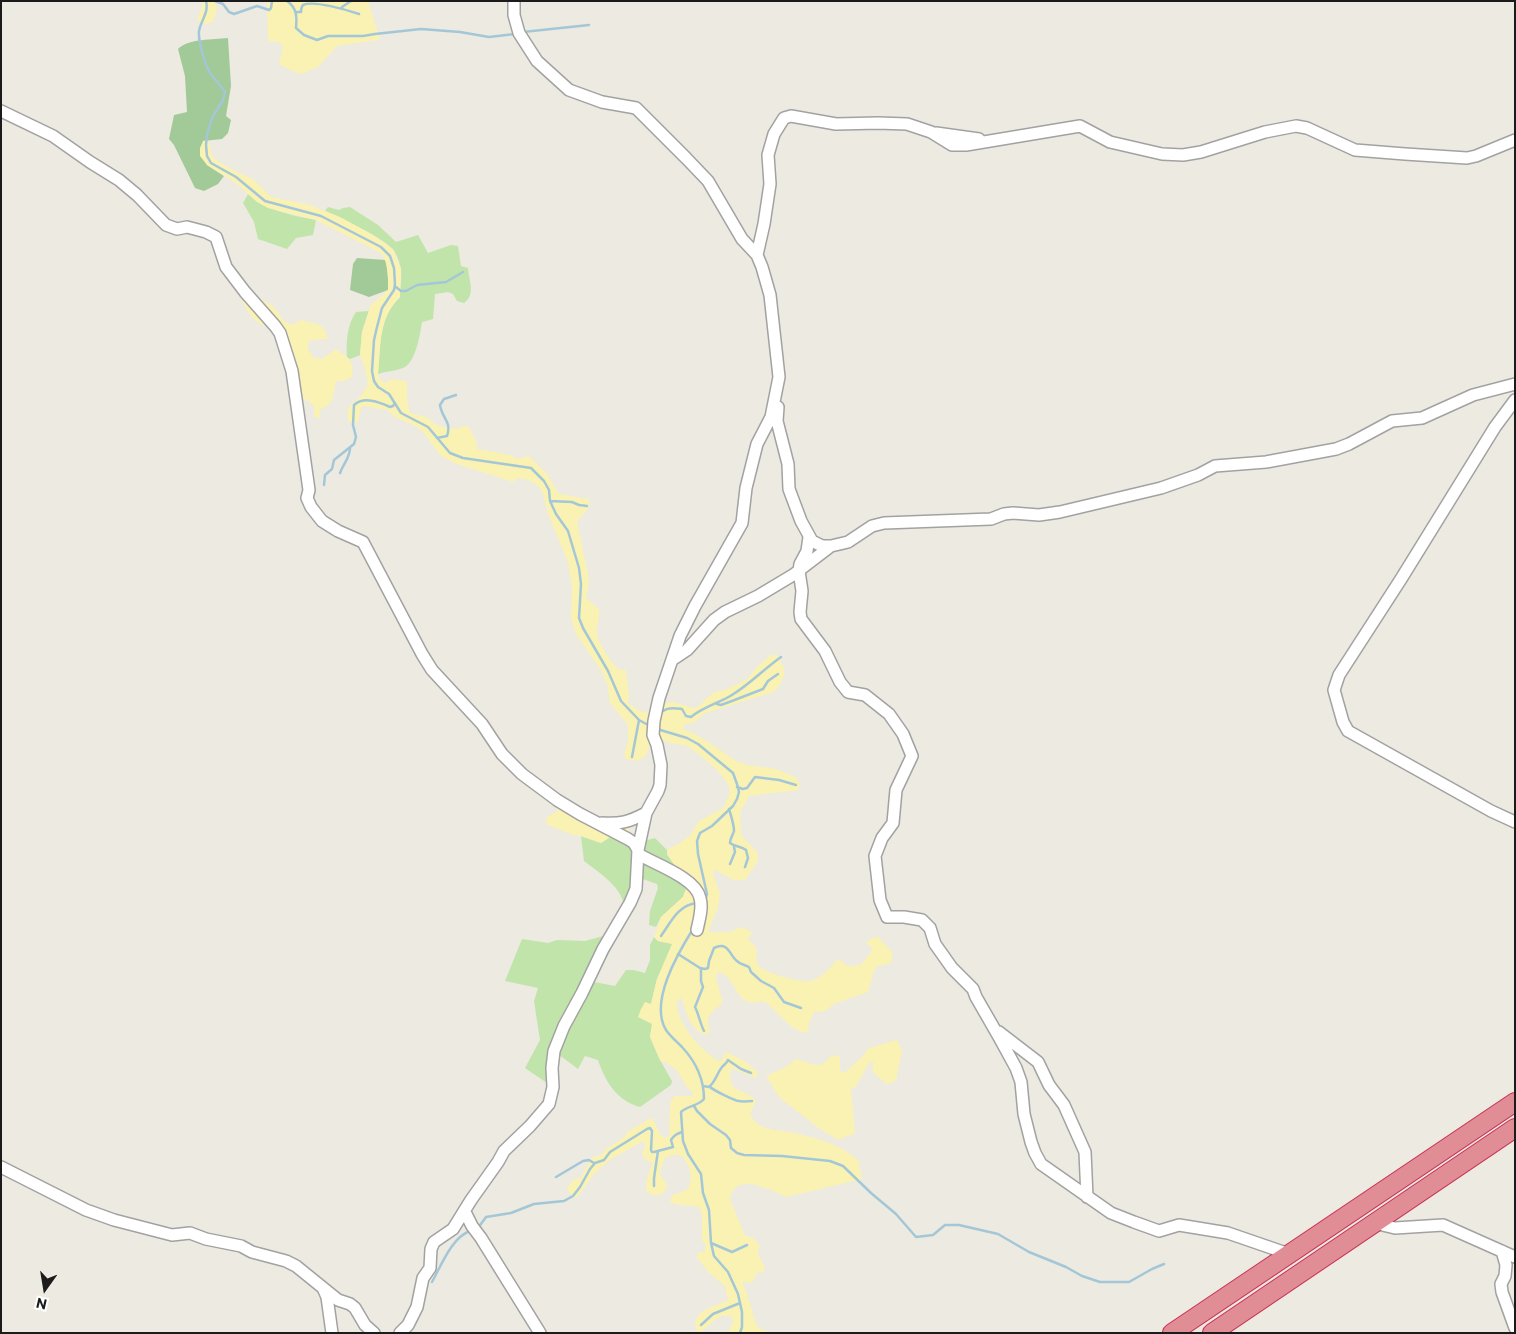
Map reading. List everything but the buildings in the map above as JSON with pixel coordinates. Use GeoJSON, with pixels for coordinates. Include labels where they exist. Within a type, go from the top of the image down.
{"type":"FeatureCollection","features":[{"type":"Feature","properties":{"kind":"highway"},"geometry":{"type":"LineString","coordinates":[[1172,1333],[1515,1102]]}},
{"type":"Feature","properties":{"kind":"highway"},"geometry":{"type":"LineString","coordinates":[[1212,1333],[1515,1128]]}},
{"type":"Feature","properties":{"kind":"street"},"geometry":{"type":"LineString","coordinates":[[514,1],[514,15],[519,33],[537,61],[569,90],[602,102],[636,108],[708,181],[742,239],[757,255],[770,295],[779,377],[777,421],[788,464],[789,489],[801,522],[809,537],[816,544],[831,546],[848,542],[872,526],[884,523],[991,519],[1004,514],[1039,515],[1060,512],[1161,488],[1198,475],[1215,466],[1266,462],[1336,449],[1392,421],[1422,418],[1473,395],[1515,384]]}},
{"type":"Feature","properties":{"kind":"street"},"geometry":{"type":"LineString","coordinates":[[1,111],[53,136],[119,180],[137,195],[166,225],[177,229],[187,227],[216,237],[226,267],[275,326],[284,343],[292,371],[309,490],[307,498],[311,507],[322,521],[362,542],[432,670],[482,724],[502,754],[522,774],[580,814],[628,839],[634,843],[638,852],[693,885],[700,897],[701,907],[697,930]]}},
{"type":"Feature","properties":{"kind":"street"},"geometry":{"type":"LineString","coordinates":[[757,255],[770,184],[768,155],[774,134],[784,118],[791,116],[836,124],[907,124],[931,132],[952,145],[966,145],[1080,126],[1110,142],[1162,154],[1183,155],[1201,152],[1264,132],[1296,126],[1307,128],[1355,150],[1467,158],[1515,140]]}},
{"type":"Feature","properties":{"kind":"street"},"geometry":{"type":"LineString","coordinates":[[403,1331],[408,1326],[417,1307],[423,1278],[430,1268],[431,1249],[434,1242],[453,1229],[504,1151],[549,1104],[553,1087],[552,1068],[554,1051],[564,1026],[636,889],[638,852],[646,813],[660,785],[661,765],[653,735],[659,698],[680,636],[742,523],[746,488],[751,466],[757,444],[771,417],[779,377]]}},
{"type":"Feature","properties":{"kind":"street"},"geometry":{"type":"LineString","coordinates":[[1515,400],[1495,427],[1402,579],[1339,675],[1334,690],[1348,731],[1491,811],[1515,822]]}},
{"type":"Feature","properties":{"kind":"street"},"geometry":{"type":"LineString","coordinates":[[809,537],[807,551],[800,564],[799,571],[802,591],[801,619],[822,645],[840,682],[848,692],[865,695],[889,714],[903,734],[912,756],[896,790],[893,822],[882,838],[875,856],[880,900],[886,917],[922,920],[930,928],[934,944],[952,968],[973,989],[1016,1068],[1021,1082],[1024,1114],[1034,1153],[1041,1164],[1111,1213],[1159,1231],[1179,1225],[1228,1233],[1289,1254]]}},
{"type":"Feature","properties":{"kind":"street"},"geometry":{"type":"LineString","coordinates":[[672,660],[687,650],[714,620],[725,612],[758,596],[799,571],[831,546]]}},
{"type":"Feature","properties":{"kind":"street"},"geometry":{"type":"LineString","coordinates":[[597,823],[620,824],[630,822],[646,813]]}},
{"type":"Feature","properties":{"kind":"street"},"geometry":{"type":"LineString","coordinates":[[994,1028],[1038,1062],[1049,1084],[1064,1105],[1086,1152],[1088,1197]]}},
{"type":"Feature","properties":{"kind":"street"},"geometry":{"type":"LineString","coordinates":[[1,1167],[86,1210],[114,1220],[172,1235],[190,1233],[206,1239],[241,1246],[252,1252],[286,1261],[296,1266],[338,1300],[355,1308],[365,1326],[374,1333]]}},
{"type":"Feature","properties":{"kind":"street"},"geometry":{"type":"LineString","coordinates":[[1,1176],[25,1180]]}},
{"type":"Feature","properties":{"kind":"street"},"geometry":{"type":"LineString","coordinates":[[465,1212],[540,1333]]}},
{"type":"Feature","properties":{"kind":"street"},"geometry":{"type":"LineString","coordinates":[[1374,1223],[1395,1228],[1443,1225],[1515,1257]]}},
{"type":"Feature","properties":{"kind":"street"},"geometry":{"type":"LineString","coordinates":[[1502,1251],[1506,1265],[1505,1276],[1501,1284],[1502,1292],[1515,1328]]}},
{"type":"Feature","properties":{"kind":"street"},"geometry":{"type":"LineString","coordinates":[[322,1287],[327,1297],[332,1333]]}},
{"type":"Feature","properties":{"kind":"green space"},"geometry":{"type":"Polygon","coordinates":[[[228,38],[231,86],[226,116],[231,120],[228,133],[222,139],[203,141],[207,165],[224,176],[218,184],[204,191],[195,188],[174,145],[169,139],[174,115],[187,112],[185,76],[178,49],[195,41],[228,38]]]}},
{"type":"Feature","properties":{"kind":"green space"},"geometry":{"type":"Polygon","coordinates":[[[248,194],[263,205],[289,214],[316,220],[313,235],[296,238],[287,249],[258,239],[254,222],[243,203],[248,194]]]}},
{"type":"Feature","properties":{"kind":"green space"},"geometry":{"type":"Polygon","coordinates":[[[328,207],[339,210],[350,207],[378,225],[396,242],[418,235],[428,253],[451,245],[458,246],[461,266],[468,268],[471,287],[470,296],[464,303],[457,301],[453,294],[448,292],[435,294],[433,319],[422,322],[415,353],[409,364],[405,367],[378,374],[380,342],[384,323],[393,305],[400,297],[401,269],[396,255],[382,240],[325,211],[328,207]]]}},
{"type":"Feature","properties":{"kind":"green space"},"geometry":{"type":"Polygon","coordinates":[[[357,258],[386,260],[388,290],[369,297],[350,290],[353,264],[357,258]]]}},
{"type":"Feature","properties":{"kind":"green space"},"geometry":{"type":"Polygon","coordinates":[[[369,311],[362,332],[360,355],[350,359],[347,357],[347,345],[351,322],[356,312],[369,311]]]}},
{"type":"Feature","properties":{"kind":"green space"},"geometry":{"type":"Polygon","coordinates":[[[581,836],[601,843],[610,837],[640,842],[655,838],[667,850],[667,855],[686,876],[686,889],[683,897],[661,917],[656,927],[649,925],[650,911],[658,888],[657,884],[637,877],[630,910],[594,982],[615,986],[626,970],[645,973],[650,960],[650,945],[654,937],[658,941],[673,944],[657,979],[651,1004],[652,1024],[650,1037],[672,1081],[671,1085],[640,1107],[618,1095],[608,1083],[598,1060],[585,1056],[578,1069],[554,1051],[553,1087],[525,1068],[540,1040],[534,1001],[538,988],[505,981],[522,939],[548,943],[557,940],[585,941],[611,934],[622,917],[624,908],[618,891],[605,877],[584,861],[581,836]]]}},
{"type":"Feature","properties":{"kind":"sand"},"geometry":{"type":"Polygon","coordinates":[[[201,1],[215,1],[217,10],[213,22],[205,24],[197,20],[203,5],[201,1]]]}},
{"type":"Feature","properties":{"kind":"sand"},"geometry":{"type":"Polygon","coordinates":[[[267,1],[368,1],[380,39],[337,46],[318,67],[301,74],[279,64],[283,47],[278,42],[268,41],[267,1]]]}},
{"type":"Feature","properties":{"kind":"sand"},"geometry":{"type":"Polygon","coordinates":[[[207,140],[212,156],[219,162],[253,179],[271,197],[310,205],[340,217],[373,235],[393,249],[401,269],[400,297],[393,305],[384,323],[380,343],[378,374],[380,380],[386,383],[391,379],[407,381],[407,399],[410,413],[426,417],[438,426],[455,429],[464,426],[469,427],[477,443],[477,449],[511,455],[517,459],[529,456],[548,475],[559,494],[589,499],[589,507],[577,522],[588,573],[589,584],[586,598],[599,609],[597,632],[602,646],[616,666],[626,670],[628,703],[641,711],[649,712],[652,697],[658,686],[659,698],[666,703],[673,702],[694,708],[715,692],[725,690],[747,679],[771,655],[777,655],[783,665],[783,678],[774,692],[705,713],[695,722],[684,725],[683,729],[710,743],[736,761],[748,765],[776,769],[797,778],[800,785],[798,790],[749,796],[740,812],[741,835],[758,853],[758,861],[745,880],[733,880],[715,870],[713,873],[720,894],[718,908],[708,932],[730,932],[741,927],[752,932],[748,940],[757,950],[757,962],[762,969],[784,977],[806,981],[819,977],[838,959],[848,966],[860,965],[870,954],[872,948],[866,943],[872,938],[878,937],[893,953],[891,963],[876,967],[868,992],[834,1004],[826,1011],[814,1012],[808,1026],[809,1030],[805,1033],[792,1027],[763,1001],[754,1003],[741,997],[729,980],[718,972],[716,977],[722,1004],[712,1012],[709,1018],[709,1033],[706,1035],[696,1030],[687,1015],[682,998],[677,1001],[680,1018],[685,1027],[705,1051],[719,1061],[722,1060],[727,1052],[746,1062],[758,1072],[756,1078],[731,1069],[730,1077],[734,1087],[756,1101],[750,1114],[757,1123],[773,1130],[812,1137],[829,1143],[858,1160],[862,1179],[786,1197],[754,1184],[739,1186],[733,1191],[730,1199],[745,1236],[752,1237],[760,1245],[759,1255],[765,1268],[763,1272],[757,1273],[752,1283],[742,1282],[756,1324],[760,1329],[773,1333],[728,1333],[733,1322],[732,1317],[727,1316],[718,1318],[700,1332],[697,1331],[695,1324],[699,1314],[728,1300],[725,1286],[708,1272],[697,1259],[698,1252],[705,1252],[705,1243],[702,1241],[702,1214],[699,1207],[670,1202],[672,1195],[686,1190],[691,1181],[689,1166],[684,1158],[675,1155],[665,1158],[660,1175],[667,1188],[659,1195],[653,1195],[647,1190],[646,1181],[652,1163],[642,1155],[645,1145],[643,1141],[611,1159],[594,1174],[578,1196],[574,1198],[567,1188],[574,1179],[581,1178],[593,1157],[601,1155],[607,1148],[625,1137],[627,1132],[651,1118],[662,1136],[665,1138],[669,1136],[671,1101],[675,1096],[692,1096],[693,1093],[686,1086],[678,1072],[672,1066],[660,1060],[650,1037],[652,1024],[638,1017],[645,1002],[651,1004],[657,979],[672,944],[658,941],[654,937],[661,917],[683,897],[686,889],[686,876],[671,861],[667,850],[691,834],[699,821],[723,808],[730,793],[729,786],[716,769],[687,746],[670,743],[653,736],[646,755],[633,761],[626,759],[624,755],[628,741],[628,725],[610,703],[608,687],[602,672],[576,634],[571,618],[572,587],[568,562],[539,487],[529,480],[518,478],[513,482],[454,463],[440,455],[424,433],[417,427],[397,418],[387,410],[363,406],[357,423],[349,422],[347,414],[349,408],[368,384],[360,355],[362,332],[371,304],[388,290],[388,271],[384,257],[381,253],[316,220],[268,208],[257,202],[237,184],[207,165],[200,156],[200,148],[203,141],[207,140]]]}},
{"type":"Feature","properties":{"kind":"sand"},"geometry":{"type":"Polygon","coordinates":[[[247,291],[274,307],[284,321],[293,325],[301,320],[315,323],[324,329],[328,339],[312,340],[308,343],[308,349],[314,358],[322,359],[336,349],[350,360],[352,377],[344,381],[336,381],[331,402],[319,410],[321,418],[314,417],[314,406],[295,391],[275,326],[263,325],[255,320],[242,301],[247,291]]]}},
{"type":"Feature","properties":{"kind":"sand"},"geometry":{"type":"Polygon","coordinates":[[[562,803],[597,823],[630,822],[628,839],[610,837],[601,843],[573,835],[546,824],[547,817],[556,812],[562,803]]]}},
{"type":"Feature","properties":{"kind":"sand"},"geometry":{"type":"Polygon","coordinates":[[[897,1040],[902,1050],[896,1081],[886,1084],[872,1071],[874,1062],[869,1063],[857,1085],[851,1090],[855,1133],[838,1140],[817,1127],[779,1097],[766,1076],[786,1067],[796,1059],[816,1065],[823,1064],[832,1055],[840,1057],[840,1071],[844,1073],[869,1048],[897,1040]]]}},
{"type":"Feature","properties":{"kind":"waterway"},"geometry":{"type":"LineString","coordinates":[[206,1],[206,13],[199,31],[201,47],[210,73],[225,92],[223,100],[212,118],[207,135],[207,156],[211,163],[236,177],[265,201],[321,216],[381,247],[390,256],[394,268],[395,284],[394,290],[382,308],[374,340],[372,371],[374,381],[378,387],[389,394],[401,413],[428,427],[450,453],[463,458],[531,468],[544,481],[549,490],[550,501],[556,514],[568,531],[579,568],[581,584],[579,618],[583,628],[608,671],[621,701],[639,720],[650,726]]}},
{"type":"Feature","properties":{"kind":"waterway"},"geometry":{"type":"LineString","coordinates":[[215,1],[223,4],[229,12],[234,14],[257,6],[269,10],[272,1]]}},
{"type":"Feature","properties":{"kind":"waterway"},"geometry":{"type":"LineString","coordinates":[[287,1],[296,13],[296,28],[304,35],[317,40],[328,36],[363,36],[421,29],[460,32],[489,37],[515,34]]}},
{"type":"Feature","properties":{"kind":"waterway"},"geometry":{"type":"LineString","coordinates":[[342,7],[351,1]]}},
{"type":"Feature","properties":{"kind":"waterway"},"geometry":{"type":"LineString","coordinates":[[296,12],[301,12],[303,5],[315,4],[331,6],[359,14]]}},
{"type":"Feature","properties":{"kind":"waterway"},"geometry":{"type":"LineString","coordinates":[[523,32],[589,25]]}},
{"type":"Feature","properties":{"kind":"waterway"},"geometry":{"type":"LineString","coordinates":[[396,287],[401,291],[406,291],[417,285],[446,282],[463,272]]}},
{"type":"Feature","properties":{"kind":"waterway"},"geometry":{"type":"LineString","coordinates":[[437,438],[447,436],[448,431],[448,423],[440,405],[444,399],[456,395]]}},
{"type":"Feature","properties":{"kind":"waterway"},"geometry":{"type":"LineString","coordinates":[[324,485],[325,475],[332,469],[334,460],[354,444],[356,437],[353,425],[354,405],[367,400],[390,407],[395,403]]}},
{"type":"Feature","properties":{"kind":"waterway"},"geometry":{"type":"LineString","coordinates":[[340,473],[349,455],[350,448]]}},
{"type":"Feature","properties":{"kind":"waterway"},"geometry":{"type":"LineString","coordinates":[[550,501],[572,502],[587,506]]}},
{"type":"Feature","properties":{"kind":"waterway"},"geometry":{"type":"LineString","coordinates":[[660,714],[667,709],[673,708],[682,709],[686,716],[691,717],[739,691],[781,657]]}},
{"type":"Feature","properties":{"kind":"waterway"},"geometry":{"type":"LineString","coordinates":[[717,704],[721,705],[763,689],[768,681],[778,674]]}},
{"type":"Feature","properties":{"kind":"waterway"},"geometry":{"type":"LineString","coordinates":[[632,757],[639,720]]}},
{"type":"Feature","properties":{"kind":"waterway"},"geometry":{"type":"LineString","coordinates":[[657,729],[687,738],[698,744],[733,773],[737,784],[739,792],[733,806],[712,826],[700,833],[697,841],[707,894],[705,901]]}},
{"type":"Feature","properties":{"kind":"waterway"},"geometry":{"type":"LineString","coordinates":[[737,787],[747,788],[755,777],[779,780],[796,785]]}},
{"type":"Feature","properties":{"kind":"waterway"},"geometry":{"type":"LineString","coordinates":[[729,809],[734,831],[730,843],[746,850],[748,858],[745,867]]}},
{"type":"Feature","properties":{"kind":"waterway"},"geometry":{"type":"LineString","coordinates":[[730,864],[735,852],[734,847]]}},
{"type":"Feature","properties":{"kind":"waterway"},"geometry":{"type":"LineString","coordinates":[[661,936],[680,911],[690,904],[697,903]]}},
{"type":"Feature","properties":{"kind":"waterway"},"geometry":{"type":"LineString","coordinates":[[693,929],[673,964],[663,992],[662,1019],[666,1030],[691,1059],[703,1085],[704,1099],[681,1112],[683,1141],[688,1154],[701,1174],[703,1193],[709,1210],[711,1243],[714,1256],[728,1272],[738,1294],[742,1312],[740,1333]]}},
{"type":"Feature","properties":{"kind":"waterway"},"geometry":{"type":"LineString","coordinates":[[678,954],[700,968],[705,969],[708,968],[714,948],[719,946],[726,947],[738,962],[749,967],[751,972],[761,981],[774,988],[784,1002],[801,1008]]}},
{"type":"Feature","properties":{"kind":"waterway"},"geometry":{"type":"LineString","coordinates":[[701,968],[703,987],[695,1007],[704,1031]]}},
{"type":"Feature","properties":{"kind":"waterway"},"geometry":{"type":"LineString","coordinates":[[703,1086],[709,1087],[711,1085],[720,1069],[728,1060],[751,1073]]}},
{"type":"Feature","properties":{"kind":"waterway"},"geometry":{"type":"LineString","coordinates":[[710,1087],[737,1101],[752,1101]]}},
{"type":"Feature","properties":{"kind":"waterway"},"geometry":{"type":"LineString","coordinates":[[694,1106],[710,1124],[726,1135],[730,1140],[731,1148],[737,1153],[830,1161],[843,1166],[896,1214],[916,1237],[933,1235],[945,1225],[959,1225],[998,1234],[1029,1252],[1100,1282],[1129,1282],[1164,1264]]}},
{"type":"Feature","properties":{"kind":"waterway"},"geometry":{"type":"LineString","coordinates":[[478,1228],[486,1217],[511,1213],[534,1204],[564,1201],[573,1196],[595,1163],[604,1160],[610,1152],[647,1129],[650,1128],[652,1131],[652,1152],[673,1147],[671,1140],[682,1132]]}},
{"type":"Feature","properties":{"kind":"waterway"},"geometry":{"type":"LineString","coordinates":[[654,1186],[658,1151]]}},
{"type":"Feature","properties":{"kind":"waterway"},"geometry":{"type":"LineString","coordinates":[[556,1177],[583,1161],[589,1160],[594,1163]]}},
{"type":"Feature","properties":{"kind":"waterway"},"geometry":{"type":"LineString","coordinates":[[432,1282],[452,1246],[458,1239],[470,1231]]}},
{"type":"Feature","properties":{"kind":"waterway"},"geometry":{"type":"LineString","coordinates":[[711,1243],[732,1252],[747,1245]]}},
{"type":"Feature","properties":{"kind":"waterway"},"geometry":{"type":"LineString","coordinates":[[701,1325],[713,1314],[740,1303]]}}]}
